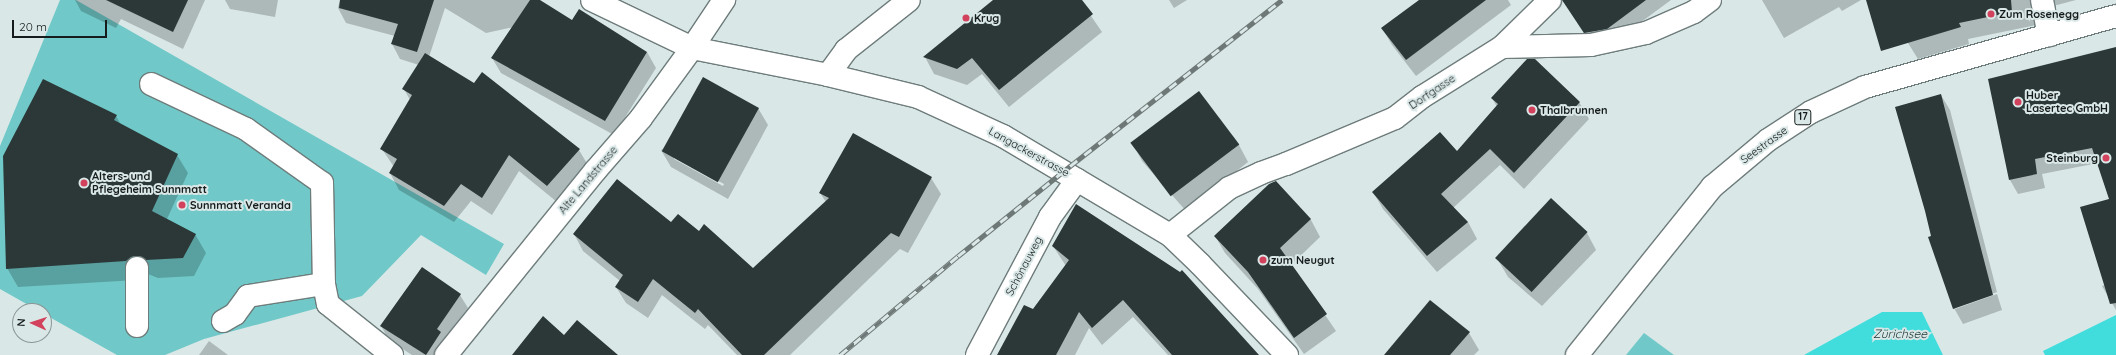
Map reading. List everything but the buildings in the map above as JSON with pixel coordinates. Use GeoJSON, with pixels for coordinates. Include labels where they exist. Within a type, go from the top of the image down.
{"type":"FeatureCollection","features":[{"type":"Feature","properties":{"kind":"street","name":"Langackerstrasse"},"geometry":{"type":"LineString","coordinates":[[592,0],[692,48],[828,75],[918,97],[1003,136],[1170,235],[1200,264],[1287,355]]}},
{"type":"Feature","properties":{"kind":"street","name":"Alte Landstrasse"},"geometry":{"type":"LineString","coordinates":[[446,355],[595,171],[641,118],[692,48],[724,0]]}},
{"type":"Feature","properties":{"kind":"street"},"geometry":{"type":"LineString","coordinates":[[828,75],[846,50],[909,0]]}},
{"type":"Feature","properties":{"kind":"street","name":"Dorfgasse"},"geometry":{"type":"LineString","coordinates":[[1170,235],[1229,188],[1261,173],[1395,118],[1422,96],[1502,47],[1550,0]]}},
{"type":"Feature","properties":{"kind":"street"},"geometry":{"type":"LineString","coordinates":[[1502,47],[1591,45],[1646,32],[1694,12],[1710,0]]}},
{"type":"Feature","properties":{"kind":"street"},"geometry":{"type":"LineString","coordinates":[[2042,0],[2049,35]]}},
{"type":"Feature","properties":{"kind":"street","name":"Seestrasse"},"geometry":{"type":"LineString","coordinates":[[1577,355],[1712,187],[1768,140],[1811,112],[1865,87],[2116,16]]}},
{"type":"Feature","properties":{"kind":"street"},"geometry":{"type":"LineString","coordinates":[[151,84],[246,129],[322,183],[324,284],[328,304],[392,355]]}},
{"type":"Feature","properties":{"kind":"street","name":"Schönauweg"},"geometry":{"type":"LineString","coordinates":[[977,355],[1050,217],[1077,180]]}},
{"type":"Feature","properties":{"kind":"street"},"geometry":{"type":"LineString","coordinates":[[137,268],[137,326]]}},
{"type":"Feature","properties":{"kind":"street"},"geometry":{"type":"LineString","coordinates":[[223,321],[235,314],[248,296],[324,284]]}},
{"type":"Feature","properties":{"kind":"shaded area"},"geometry":{"type":"Polygon","coordinates":[[[60,0],[76,0],[504,244],[486,275],[421,235],[362,296],[204,339],[165,355],[117,355],[52,318],[52,303],[25,303],[0,289],[0,146],[60,0]]]}},
{"type":"Feature","properties":{"kind":"shaded area"},"geometry":{"type":"Polygon","coordinates":[[[1644,333],[1674,355],[1626,355],[1644,333]]]}},
{"type":"Feature","properties":{"kind":"water","name":"Zürichsee"},"geometry":{"type":"Polygon","coordinates":[[[1882,312],[1922,312],[1943,355],[1804,355],[1882,312]]]}},
{"type":"Feature","properties":{"kind":"water"},"geometry":{"type":"Polygon","coordinates":[[[2116,315],[2116,355],[2045,355],[2043,351],[2116,315]]]}},
{"type":"Feature","properties":{"kind":"railway"},"geometry":{"type":"LineString","coordinates":[[840,355],[958,256],[1070,166],[1282,0]]}},
{"type":"Feature","properties":{"kind":"place","name":"Zum Rosenegg"},"geometry":{"type":"Point","coordinates":[1991,14]}},
{"type":"Feature","properties":{"kind":"place","name":"Krug"},"geometry":{"type":"Point","coordinates":[966,18]}},
{"type":"Feature","properties":{"kind":"place","name":"Huber Lasertec GmbH"},"geometry":{"type":"Point","coordinates":[2018,102]}},
{"type":"Feature","properties":{"kind":"place","name":"Thalbrunnen"},"geometry":{"type":"Point","coordinates":[1532,110]}},
{"type":"Feature","properties":{"kind":"place","name":"Steinburg"},"geometry":{"type":"Point","coordinates":[2106,158]}},
{"type":"Feature","properties":{"kind":"place","name":"Alters- und Pflegeheim Sunnmatt"},"geometry":{"type":"Point","coordinates":[84,183]}},
{"type":"Feature","properties":{"kind":"place","name":"Sunnmatt Veranda"},"geometry":{"type":"Point","coordinates":[182,205]}},
{"type":"Feature","properties":{"kind":"place","name":"zum Neugut"},"geometry":{"type":"Point","coordinates":[1263,260]}}]}
